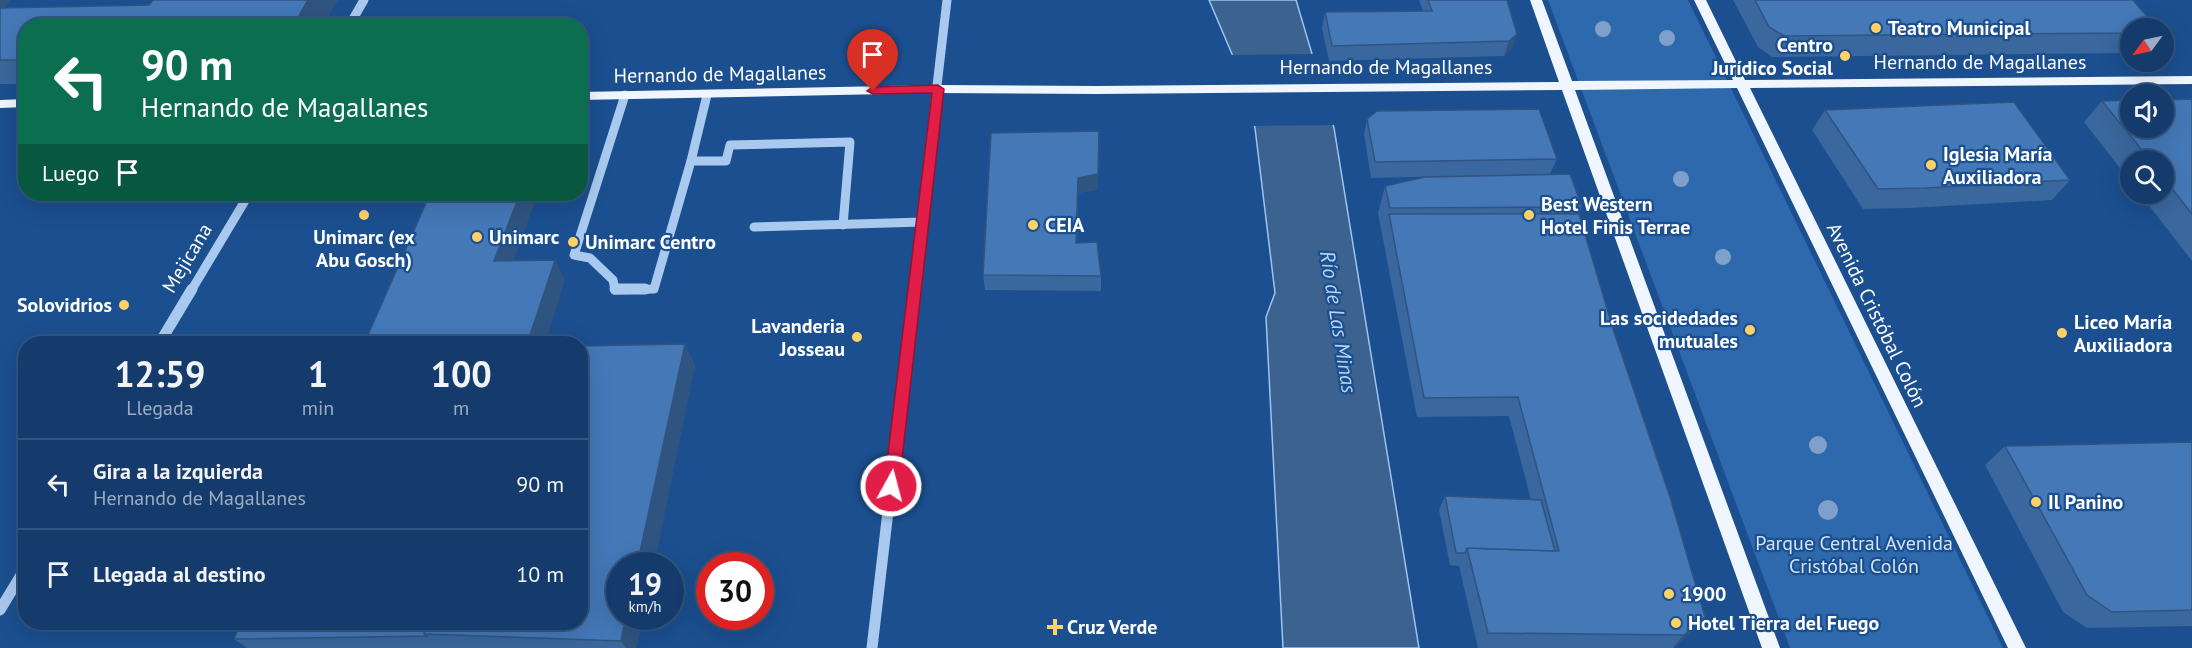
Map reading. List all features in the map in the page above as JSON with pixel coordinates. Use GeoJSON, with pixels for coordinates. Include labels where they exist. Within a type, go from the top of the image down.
{"type":"FeatureCollection","features":[{"type":"Feature","properties":{"kind":"main road"},"geometry":{"type":"LineString","coordinates":[[1536,0],[1771,648]]}},
{"type":"Feature","properties":{"kind":"main road","name":"Avenida Cristóbal Colón"},"geometry":{"type":"LineString","coordinates":[[1700,0],[2017,648]]}},
{"type":"Feature","properties":{"kind":"main road","name":"Hernando de Magallanes"},"geometry":{"type":"LineString","coordinates":[[588,96],[938,89],[1098,90],[2192,80]]}},
{"type":"Feature","properties":{"kind":"main road"},"geometry":{"type":"LineString","coordinates":[[0,104],[18,103]]}},
{"type":"Feature","properties":{"kind":"street"},"geometry":{"type":"LineString","coordinates":[[354,18],[364,0]]}},
{"type":"Feature","properties":{"kind":"street"},"geometry":{"type":"LineString","coordinates":[[872,648],[947,0]]}},
{"type":"Feature","properties":{"kind":"street"},"geometry":{"type":"LineString","coordinates":[[625,95],[574,255],[590,258],[613,280],[615,291],[654,290],[691,161],[707,95]]}},
{"type":"Feature","properties":{"kind":"street"},"geometry":{"type":"LineString","coordinates":[[691,161],[726,161],[730,145],[850,142],[843,225]]}},
{"type":"Feature","properties":{"kind":"street","name":"Mejicana"},"geometry":{"type":"LineString","coordinates":[[164,336],[245,201]]}},
{"type":"Feature","properties":{"kind":"street"},"geometry":{"type":"LineString","coordinates":[[754,227],[922,222]]}},
{"type":"Feature","properties":{"kind":"street"},"geometry":{"type":"LineString","coordinates":[[0,610],[18,580]]}},
{"type":"Feature","properties":{"kind":"green space","name":"Parque Central Avenida Cristóbal Colón"},"geometry":{"type":"Polygon","coordinates":[[[1548,0],[1688,0],[2003,648],[1790,648],[1548,0]]]}},
{"type":"Feature","properties":{"kind":"water","name":"Río de Las Minas"},"geometry":{"type":"Polygon","coordinates":[[[1209,0],[1296,0],[1334,128],[1419,648],[1283,648],[1266,317],[1275,293],[1255,128],[1232,54],[1209,0]]]}},
{"type":"Feature","properties":{"kind":"pier"},"geometry":{"type":"Polygon","coordinates":[[[1315,54],[1336,125],[1251,126],[1229,55],[1315,54]]]}},
{"type":"Feature","properties":{"kind":"building"},"geometry":{"type":"Polygon","coordinates":[[[153,0],[308,0],[298,18],[18,18],[18,60],[0,60],[0,8],[149,5],[153,0]]]}},
{"type":"Feature","properties":{"kind":"building"},"geometry":{"type":"Polygon","coordinates":[[[1428,0],[1507,0],[1517,34],[1509,41],[1332,46],[1325,12],[1432,11],[1428,0]]]}},
{"type":"Feature","properties":{"kind":"building"},"geometry":{"type":"Polygon","coordinates":[[[1755,0],[2133,0],[2148,18],[2120,18],[2120,33],[1784,36],[1769,27],[1755,0]]]}},
{"type":"Feature","properties":{"kind":"building"},"geometry":{"type":"Polygon","coordinates":[[[2192,99],[2192,214],[2174,191],[2174,150],[2142,150],[2132,138],[2174,138],[2174,100],[2192,99]]]}},
{"type":"Feature","properties":{"kind":"building"},"geometry":{"type":"Polygon","coordinates":[[[2120,100],[2120,123],[2102,101],[2120,100]]]}},
{"type":"Feature","properties":{"kind":"building","name":"Iglesia María Auxiliadora"},"geometry":{"type":"Polygon","coordinates":[[[2014,102],[2070,180],[1878,189],[1825,110],[2014,102]]]}},
{"type":"Feature","properties":{"kind":"building"},"geometry":{"type":"Polygon","coordinates":[[[1539,109],[1557,159],[1375,162],[1367,119],[1377,111],[1539,109]]]}},
{"type":"Feature","properties":{"kind":"building","name":"CEIA"},"geometry":{"type":"Polygon","coordinates":[[[1099,131],[1098,174],[1078,178],[1076,243],[1097,242],[1101,276],[983,275],[991,133],[1099,131]]]}},
{"type":"Feature","properties":{"kind":"building"},"geometry":{"type":"Polygon","coordinates":[[[1570,174],[1582,207],[1390,208],[1385,186],[1425,177],[1570,174]]]}},
{"type":"Feature","properties":{"kind":"building","name":"Unimarc"},"geometry":{"type":"Polygon","coordinates":[[[427,201],[517,201],[494,261],[555,260],[530,336],[368,336],[427,201]]]}},
{"type":"Feature","properties":{"kind":"building"},"geometry":{"type":"Polygon","coordinates":[[[1389,214],[1579,214],[1614,332],[1670,497],[1705,617],[1684,635],[1488,633],[1467,548],[1559,551],[1518,397],[1424,398],[1389,214]]]}},
{"type":"Feature","properties":{"kind":"building"},"geometry":{"type":"Polygon","coordinates":[[[685,344],[640,552],[606,552],[606,630],[623,630],[621,641],[424,634],[425,630],[588,630],[588,346],[685,344]]]}},
{"type":"Feature","properties":{"kind":"building"},"geometry":{"type":"Polygon","coordinates":[[[2192,442],[2192,610],[2112,612],[2087,595],[2005,446],[2192,442]]]}},
{"type":"Feature","properties":{"kind":"building"},"geometry":{"type":"Polygon","coordinates":[[[1445,496],[1541,500],[1555,551],[1467,548],[1465,553],[1456,553],[1445,496]]]}},
{"type":"Feature","properties":{"kind":"building"},"geometry":{"type":"Polygon","coordinates":[[[238,630],[425,630],[424,634],[427,636],[234,639],[238,630]]]}},
{"type":"Feature","properties":{"kind":"place","name":"Teatro Municipal"},"geometry":{"type":"Point","coordinates":[1876,28]}},
{"type":"Feature","properties":{"kind":"place","name":"Centro Jurídico Social"},"geometry":{"type":"Point","coordinates":[1845,56]}},
{"type":"Feature","properties":{"kind":"place","name":"Iglesia María Auxiliadora"},"geometry":{"type":"Point","coordinates":[1931,165]}},
{"type":"Feature","properties":{"kind":"place","name":"Unimarc (ex Abu Gosch)"},"geometry":{"type":"Point","coordinates":[364,215]}},
{"type":"Feature","properties":{"kind":"place","name":"Best Western Hotel Finis Terrae"},"geometry":{"type":"Point","coordinates":[1529,215]}},
{"type":"Feature","properties":{"kind":"place","name":"CEIA"},"geometry":{"type":"Point","coordinates":[1033,225]}},
{"type":"Feature","properties":{"kind":"place","name":"Unimarc"},"geometry":{"type":"Point","coordinates":[477,237]}},
{"type":"Feature","properties":{"kind":"place","name":"Unimarc Centro"},"geometry":{"type":"Point","coordinates":[573,242]}},
{"type":"Feature","properties":{"kind":"place","name":"Solovidrios"},"geometry":{"type":"Point","coordinates":[124,305]}},
{"type":"Feature","properties":{"kind":"place","name":"Las socidedades mutuales"},"geometry":{"type":"Point","coordinates":[1750,330]}},
{"type":"Feature","properties":{"kind":"place","name":"Liceo María Auxiliadora"},"geometry":{"type":"Point","coordinates":[2062,333]}},
{"type":"Feature","properties":{"kind":"place","name":"Lavanderia Josseau"},"geometry":{"type":"Point","coordinates":[857,337]}},
{"type":"Feature","properties":{"kind":"place","name":"Il Panino"},"geometry":{"type":"Point","coordinates":[2036,502]}},
{"type":"Feature","properties":{"kind":"place","name":"1900"},"geometry":{"type":"Point","coordinates":[1669,594]}},
{"type":"Feature","properties":{"kind":"place","name":"Hotel Tierra del Fuego"},"geometry":{"type":"Point","coordinates":[1676,623]}},
{"type":"Feature","properties":{"kind":"place","name":"Cruz Verde"},"geometry":{"type":"Point","coordinates":[1055,627]}},
{"type":"Feature","properties":{"kind":"route"},"geometry":{"type":"LineString","coordinates":[[873,91],[938,89],[891,486]]}}]}
